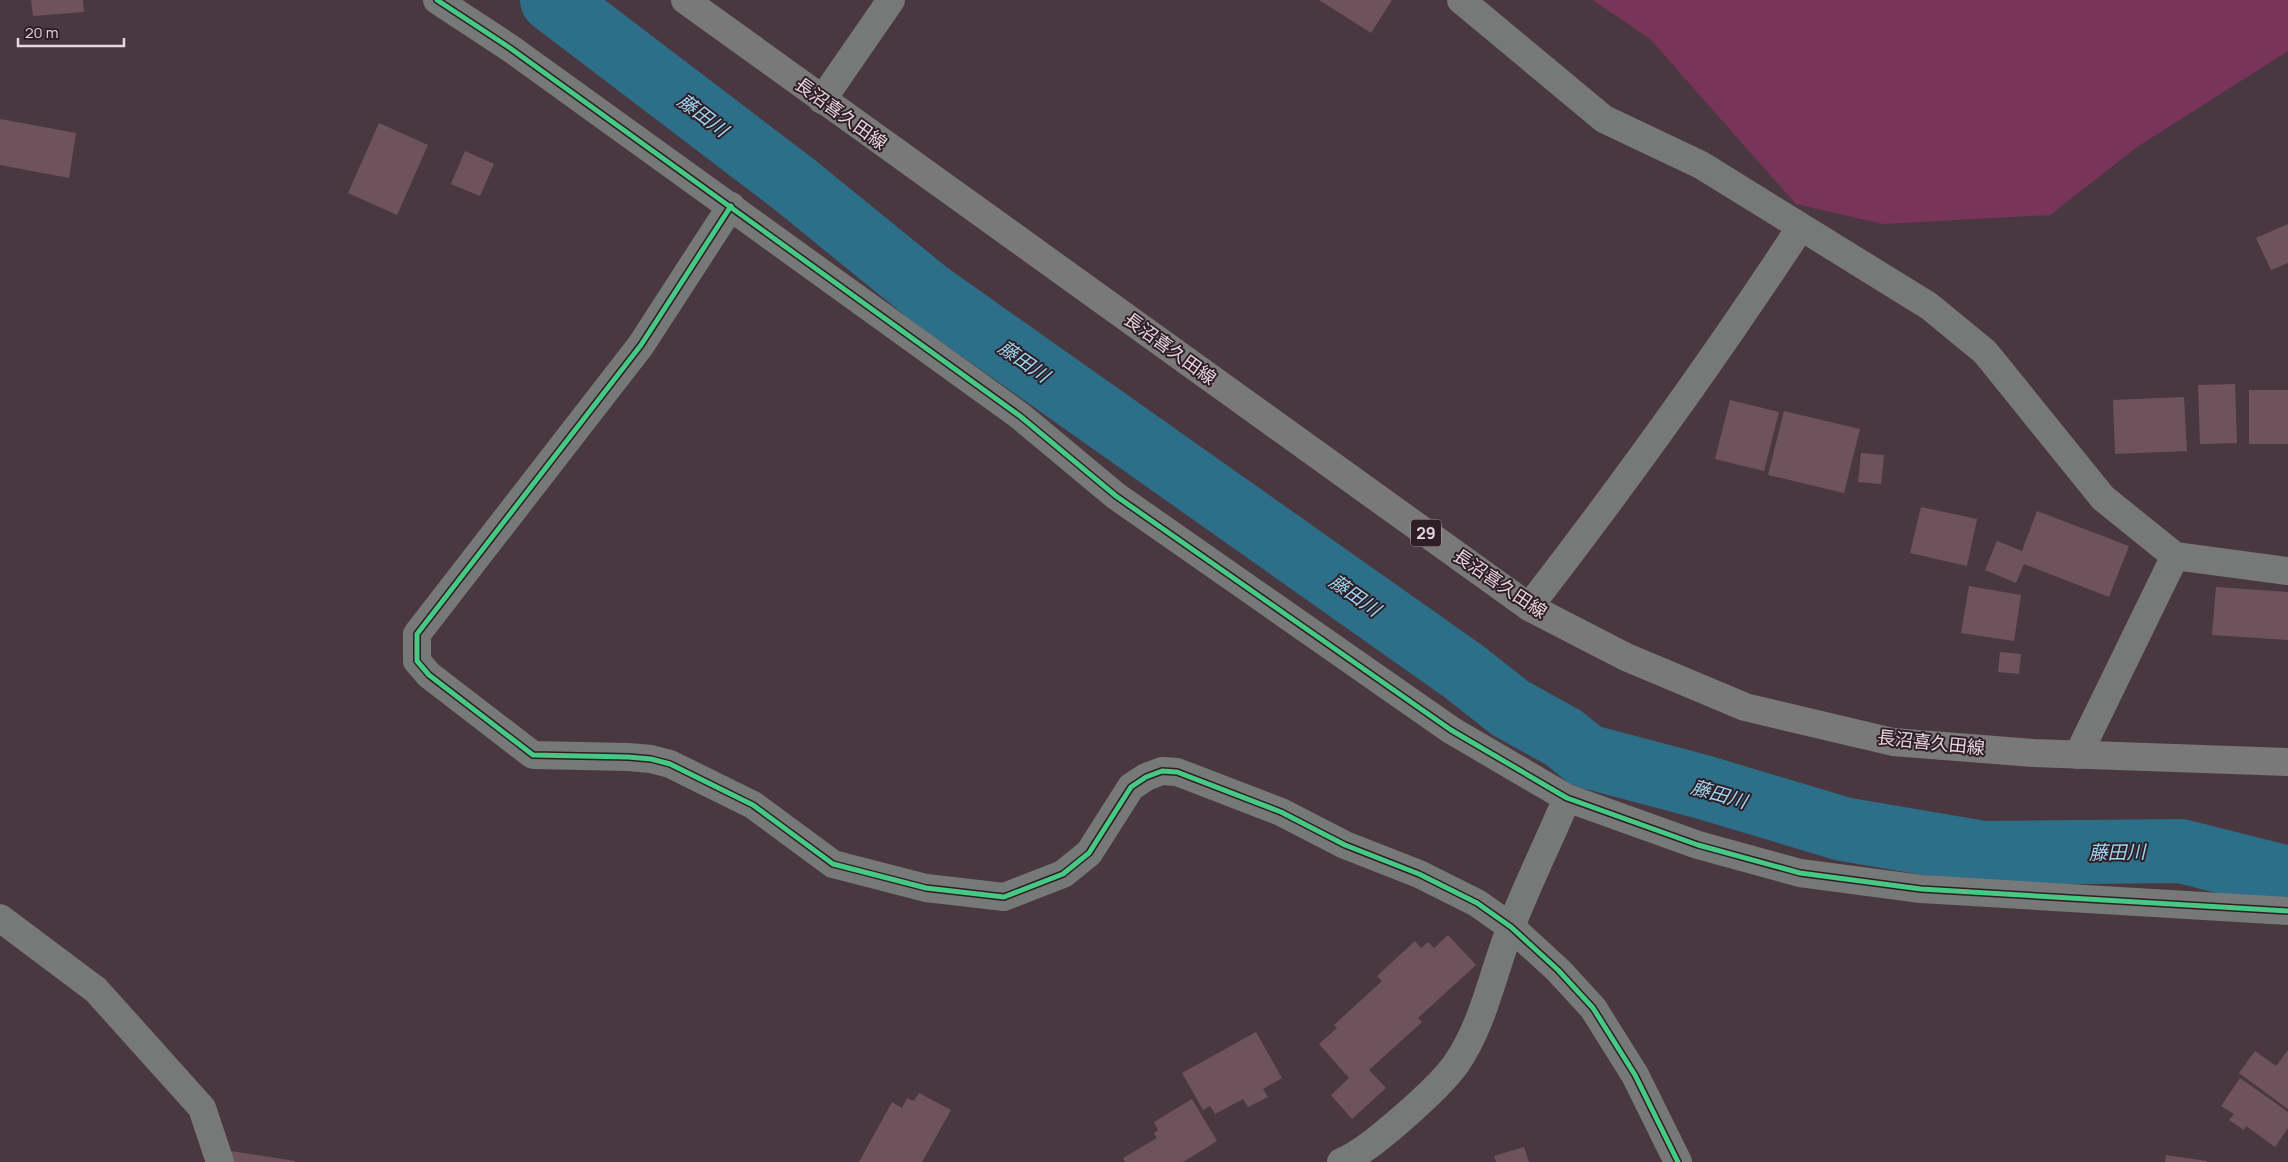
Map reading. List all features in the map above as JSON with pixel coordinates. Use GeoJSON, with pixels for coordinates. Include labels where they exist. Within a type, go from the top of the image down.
{"type":"FeatureCollection","features":[{"type":"Feature","properties":{"kind":"main road","name":"長沼喜久田線"},"geometry":{"type":"LineString","coordinates":[[685,0],[1529,607],[1626,657],[1745,707],[1893,742],[2033,753],[2288,762]]}},
{"type":"Feature","properties":{"kind":"street"},"geometry":{"type":"LineString","coordinates":[[437,0],[510,48],[1020,416],[1124,501],[1451,730],[1567,798],[1698,844],[1800,873],[1921,890],[2288,911]]}},
{"type":"Feature","properties":{"kind":"street"},"geometry":{"type":"LineString","coordinates":[[822,100],[891,0]]}},
{"type":"Feature","properties":{"kind":"street"},"geometry":{"type":"LineString","coordinates":[[1461,0],[1604,119],[1701,165],[1928,306],[1985,352],[2103,498],[2175,556],[2288,571]]}},
{"type":"Feature","properties":{"kind":"street"},"geometry":{"type":"LineString","coordinates":[[731,206],[641,345],[417,634],[417,661],[429,675],[533,755],[628,757],[651,759],[670,764],[753,805],[833,864],[907,884],[1004,897],[1063,874],[1089,853],[1131,787],[1146,776],[1162,770],[1177,772],[1281,812],[1346,844],[1419,874],[1477,903],[1511,927],[1558,970],[1593,1008],[1635,1075],[1678,1162]]}},
{"type":"Feature","properties":{"kind":"street"},"geometry":{"type":"LineString","coordinates":[[1529,607],[1618,492],[1745,311],[1800,228]]}},
{"type":"Feature","properties":{"kind":"street"},"geometry":{"type":"LineString","coordinates":[[2078,755],[2175,556]]}},
{"type":"Feature","properties":{"kind":"street"},"geometry":{"type":"LineString","coordinates":[[1341,1162],[1368,1147],[1434,1088],[1456,1065],[1471,1038],[1511,927],[1567,798]]}},
{"type":"Feature","properties":{"kind":"street"},"geometry":{"type":"LineString","coordinates":[[0,918],[96,990],[202,1108],[220,1162]]}},
{"type":"Feature","properties":{"kind":"shaded area"},"geometry":{"type":"Polygon","coordinates":[[[1593,0],[2288,0],[2288,51],[2137,147],[2050,215],[1883,224],[1796,204],[1650,39],[1593,0]]]}},
{"type":"Feature","properties":{"kind":"building"},"geometry":{"type":"Polygon","coordinates":[[[31,0],[83,0],[84,12],[33,16],[31,0]]]}},
{"type":"Feature","properties":{"kind":"building"},"geometry":{"type":"Polygon","coordinates":[[[1319,0],[1392,0],[1371,33],[1319,0]]]}},
{"type":"Feature","properties":{"kind":"building"},"geometry":{"type":"Polygon","coordinates":[[[0,119],[76,133],[69,178],[0,165],[0,119]]]}},
{"type":"Feature","properties":{"kind":"building"},"geometry":{"type":"Polygon","coordinates":[[[379,123],[428,145],[397,215],[348,193],[379,123]]]}},
{"type":"Feature","properties":{"kind":"building"},"geometry":{"type":"Polygon","coordinates":[[[465,151],[494,164],[480,196],[451,184],[465,151]]]}},
{"type":"Feature","properties":{"kind":"building"},"geometry":{"type":"Polygon","coordinates":[[[2288,224],[2288,263],[2271,270],[2256,238],[2288,224]]]}},
{"type":"Feature","properties":{"kind":"building"},"geometry":{"type":"Polygon","coordinates":[[[2235,384],[2237,443],[2200,444],[2198,385],[2235,384]]]}},
{"type":"Feature","properties":{"kind":"building"},"geometry":{"type":"Polygon","coordinates":[[[2249,390],[2288,390],[2288,444],[2249,444],[2249,390]]]}},
{"type":"Feature","properties":{"kind":"building"},"geometry":{"type":"Polygon","coordinates":[[[2184,397],[2187,451],[2115,454],[2113,400],[2184,397]]]}},
{"type":"Feature","properties":{"kind":"building"},"geometry":{"type":"Polygon","coordinates":[[[1730,400],[1779,412],[1764,471],[1715,459],[1730,400]]]}},
{"type":"Feature","properties":{"kind":"building"},"geometry":{"type":"Polygon","coordinates":[[[1784,411],[1860,429],[1844,493],[1768,475],[1784,411]]]}},
{"type":"Feature","properties":{"kind":"building"},"geometry":{"type":"Polygon","coordinates":[[[1861,453],[1884,455],[1881,484],[1858,482],[1861,453]]]}},
{"type":"Feature","properties":{"kind":"building"},"geometry":{"type":"Polygon","coordinates":[[[1921,507],[1977,519],[1967,566],[1910,553],[1921,507]]]}},
{"type":"Feature","properties":{"kind":"building"},"geometry":{"type":"Polygon","coordinates":[[[2037,511],[2129,546],[2109,597],[2024,564],[2016,583],[1985,570],[1997,541],[2022,551],[2037,511]]]}},
{"type":"Feature","properties":{"kind":"building"},"geometry":{"type":"Polygon","coordinates":[[[1969,586],[2021,595],[2014,641],[1961,633],[1969,586]]]}},
{"type":"Feature","properties":{"kind":"building"},"geometry":{"type":"Polygon","coordinates":[[[2216,587],[2288,592],[2288,640],[2212,635],[2216,587]]]}},
{"type":"Feature","properties":{"kind":"building"},"geometry":{"type":"Polygon","coordinates":[[[2000,652],[2021,654],[2019,674],[1998,672],[2000,652]]]}},
{"type":"Feature","properties":{"kind":"building"},"geometry":{"type":"Polygon","coordinates":[[[1448,935],[1476,965],[1418,1018],[1422,1022],[1369,1070],[1386,1088],[1352,1119],[1331,1095],[1349,1078],[1319,1044],[1337,1028],[1334,1025],[1382,981],[1377,976],[1415,941],[1421,948],[1428,942],[1434,948],[1448,935]]]}},
{"type":"Feature","properties":{"kind":"building"},"geometry":{"type":"Polygon","coordinates":[[[1256,1032],[1282,1078],[1263,1089],[1268,1097],[1248,1107],[1243,1099],[1215,1114],[1210,1106],[1203,1110],[1182,1073],[1256,1032]]]}},
{"type":"Feature","properties":{"kind":"building"},"geometry":{"type":"Polygon","coordinates":[[[2288,1050],[2288,1109],[2239,1073],[2255,1051],[2276,1066],[2288,1050]]]}},
{"type":"Feature","properties":{"kind":"building"},"geometry":{"type":"Polygon","coordinates":[[[2240,1078],[2288,1112],[2288,1128],[2275,1147],[2246,1126],[2244,1130],[2229,1120],[2234,1114],[2221,1106],[2240,1078]]]}},
{"type":"Feature","properties":{"kind":"building"},"geometry":{"type":"Polygon","coordinates":[[[919,1093],[951,1110],[922,1162],[859,1162],[892,1102],[902,1108],[907,1098],[914,1101],[919,1093]]]}},
{"type":"Feature","properties":{"kind":"building"},"geometry":{"type":"Polygon","coordinates":[[[1192,1099],[1217,1141],[1183,1162],[1125,1162],[1123,1158],[1157,1138],[1154,1133],[1158,1130],[1154,1122],[1192,1099]]]}},
{"type":"Feature","properties":{"kind":"building"},"geometry":{"type":"Polygon","coordinates":[[[1524,1147],[1529,1162],[1496,1162],[1494,1156],[1524,1147]]]}},
{"type":"Feature","properties":{"kind":"building"},"geometry":{"type":"Polygon","coordinates":[[[231,1151],[295,1161],[295,1162],[229,1162],[231,1151]]]}},
{"type":"Feature","properties":{"kind":"building"},"geometry":{"type":"Polygon","coordinates":[[[2166,1155],[2207,1161],[2207,1162],[2165,1162],[2166,1155]]]}},
{"type":"Feature","properties":{"kind":"waterway","name":"藤田川"},"geometry":{"type":"LineString","coordinates":[[552,0],[795,185],[929,294],[1463,671],[1510,708],[1564,738],[1586,756],[1703,787],[1843,829],[1984,853],[2181,851],[2288,878]]}},
{"type":"Feature","properties":{"kind":"cycle path"},"geometry":{"type":"LineString","coordinates":[[437,0],[510,48],[1020,416],[1116,496],[1451,730],[1567,798],[1698,845],[1800,873],[1921,889],[2288,911]]}},
{"type":"Feature","properties":{"kind":"cycle path"},"geometry":{"type":"LineString","coordinates":[[731,206],[641,345],[417,634],[417,661],[429,675],[533,755],[628,757],[651,759],[670,764],[753,805],[833,864],[926,888],[1004,897],[1063,874],[1089,853],[1131,787],[1146,777],[1162,771],[1177,772],[1281,812],[1345,845],[1419,874],[1477,903],[1511,927],[1558,970],[1593,1008],[1635,1075],[1678,1162]]}}]}
